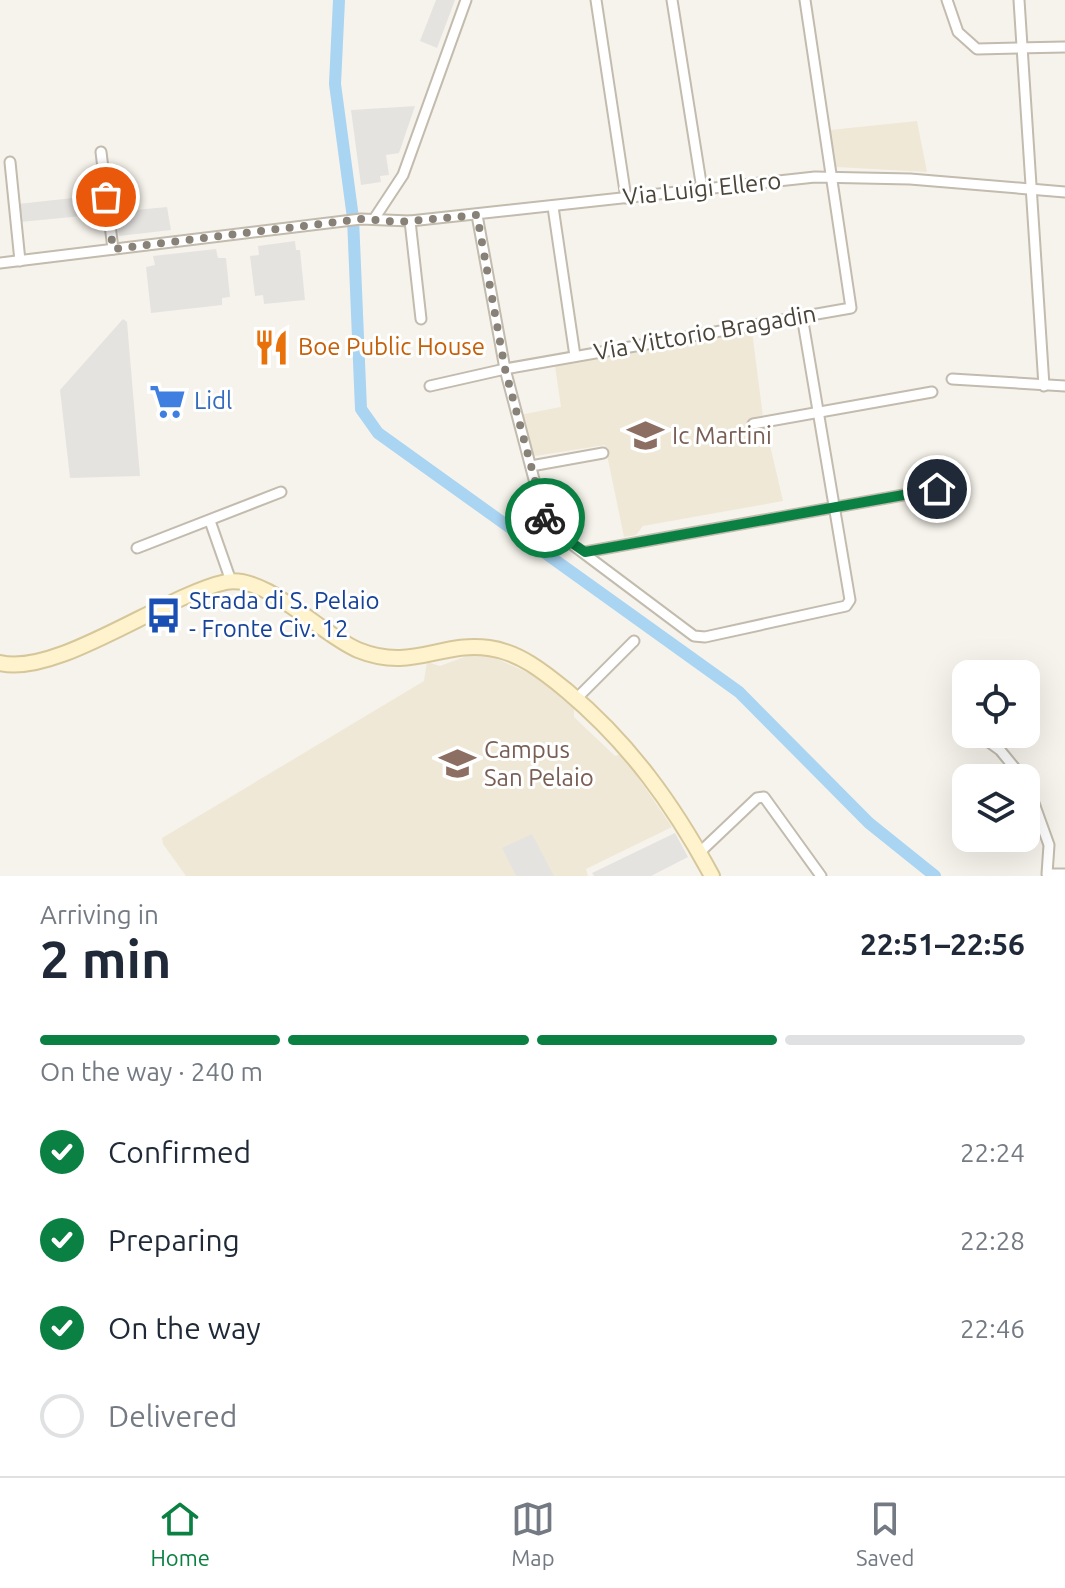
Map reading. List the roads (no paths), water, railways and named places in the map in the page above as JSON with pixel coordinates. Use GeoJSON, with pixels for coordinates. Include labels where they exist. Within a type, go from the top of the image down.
{"type":"FeatureCollection","features":[{"type":"Feature","properties":{"kind":"street"},"geometry":{"type":"LineString","coordinates":[[374,219],[403,175],[466,0]]}},
{"type":"Feature","properties":{"kind":"street"},"geometry":{"type":"LineString","coordinates":[[596,0],[626,198]]}},
{"type":"Feature","properties":{"kind":"street"},"geometry":{"type":"LineString","coordinates":[[672,0],[702,189]]}},
{"type":"Feature","properties":{"kind":"street"},"geometry":{"type":"LineString","coordinates":[[805,0],[833,177]]}},
{"type":"Feature","properties":{"kind":"street"},"geometry":{"type":"LineString","coordinates":[[947,0],[954,24],[971,46],[1020,49],[1065,47]]}},
{"type":"Feature","properties":{"kind":"street"},"geometry":{"type":"LineString","coordinates":[[1019,0],[1044,386]]}},
{"type":"Feature","properties":{"kind":"street"},"geometry":{"type":"LineString","coordinates":[[101,152],[113,249]]}},
{"type":"Feature","properties":{"kind":"street"},"geometry":{"type":"LineString","coordinates":[[10,162],[20,261]]}},
{"type":"Feature","properties":{"kind":"street","name":"Via Luigi Ellero"},"geometry":{"type":"LineString","coordinates":[[0,263],[361,219],[410,221],[833,177],[1065,192]]}},
{"type":"Feature","properties":{"kind":"street","name":"Via Vittorio Bragadin"},"geometry":{"type":"LineString","coordinates":[[430,386],[575,356],[851,308],[833,177]]}},
{"type":"Feature","properties":{"kind":"street"},"geometry":{"type":"LineString","coordinates":[[553,207],[575,356]]}},
{"type":"Feature","properties":{"kind":"street"},"geometry":{"type":"LineString","coordinates":[[477,215],[505,369],[546,525],[694,636],[705,637],[846,606],[850,600],[802,316]]}},
{"type":"Feature","properties":{"kind":"street"},"geometry":{"type":"LineString","coordinates":[[410,221],[421,319]]}},
{"type":"Feature","properties":{"kind":"street"},"geometry":{"type":"LineString","coordinates":[[952,379],[1065,386]]}},
{"type":"Feature","properties":{"kind":"street"},"geometry":{"type":"LineString","coordinates":[[753,424],[932,392]]}},
{"type":"Feature","properties":{"kind":"street"},"geometry":{"type":"LineString","coordinates":[[531,466],[603,453]]}},
{"type":"Feature","properties":{"kind":"street"},"geometry":{"type":"LineString","coordinates":[[585,552],[937,489]]}},
{"type":"Feature","properties":{"kind":"street"},"geometry":{"type":"LineString","coordinates":[[137,548],[281,492]]}},
{"type":"Feature","properties":{"kind":"street"},"geometry":{"type":"LineString","coordinates":[[210,521],[231,581]]}},
{"type":"Feature","properties":{"kind":"street"},"geometry":{"type":"LineString","coordinates":[[0,663],[33,663],[231,581],[255,585],[339,641],[365,653],[400,660],[489,648],[524,660],[576,699],[644,767],[712,876]]}},
{"type":"Feature","properties":{"kind":"street"},"geometry":{"type":"LineString","coordinates":[[576,699],[634,641]]}},
{"type":"Feature","properties":{"kind":"street"},"geometry":{"type":"LineString","coordinates":[[997,748],[1012,764]]}},
{"type":"Feature","properties":{"kind":"street"},"geometry":{"type":"LineString","coordinates":[[699,853],[757,798],[764,797],[821,876]]}},
{"type":"Feature","properties":{"kind":"street"},"geometry":{"type":"LineString","coordinates":[[1040,821],[1049,845],[1047,874],[1065,874]]}},
{"type":"Feature","properties":{"kind":"waterway"},"geometry":{"type":"LineString","coordinates":[[339,0],[335,84],[353,218],[361,409],[378,433],[739,692],[869,823],[935,876]]}},
{"type":"Feature","properties":{"kind":"place","name":"Boe Public House"},"geometry":{"type":"Point","coordinates":[272,347]}},
{"type":"Feature","properties":{"kind":"place","name":"Lidl"},"geometry":{"type":"Point","coordinates":[168,401]}},
{"type":"Feature","properties":{"kind":"place","name":"Ic Martini"},"geometry":{"type":"Point","coordinates":[646,436]}},
{"type":"Feature","properties":{"kind":"place","name":"Strada di S. Pelaio - Fronte Civ. 12"},"geometry":{"type":"Point","coordinates":[163,615]}},
{"type":"Feature","properties":{"kind":"place","name":"Campus San Pelaio"},"geometry":{"type":"Point","coordinates":[458,764]}}]}
